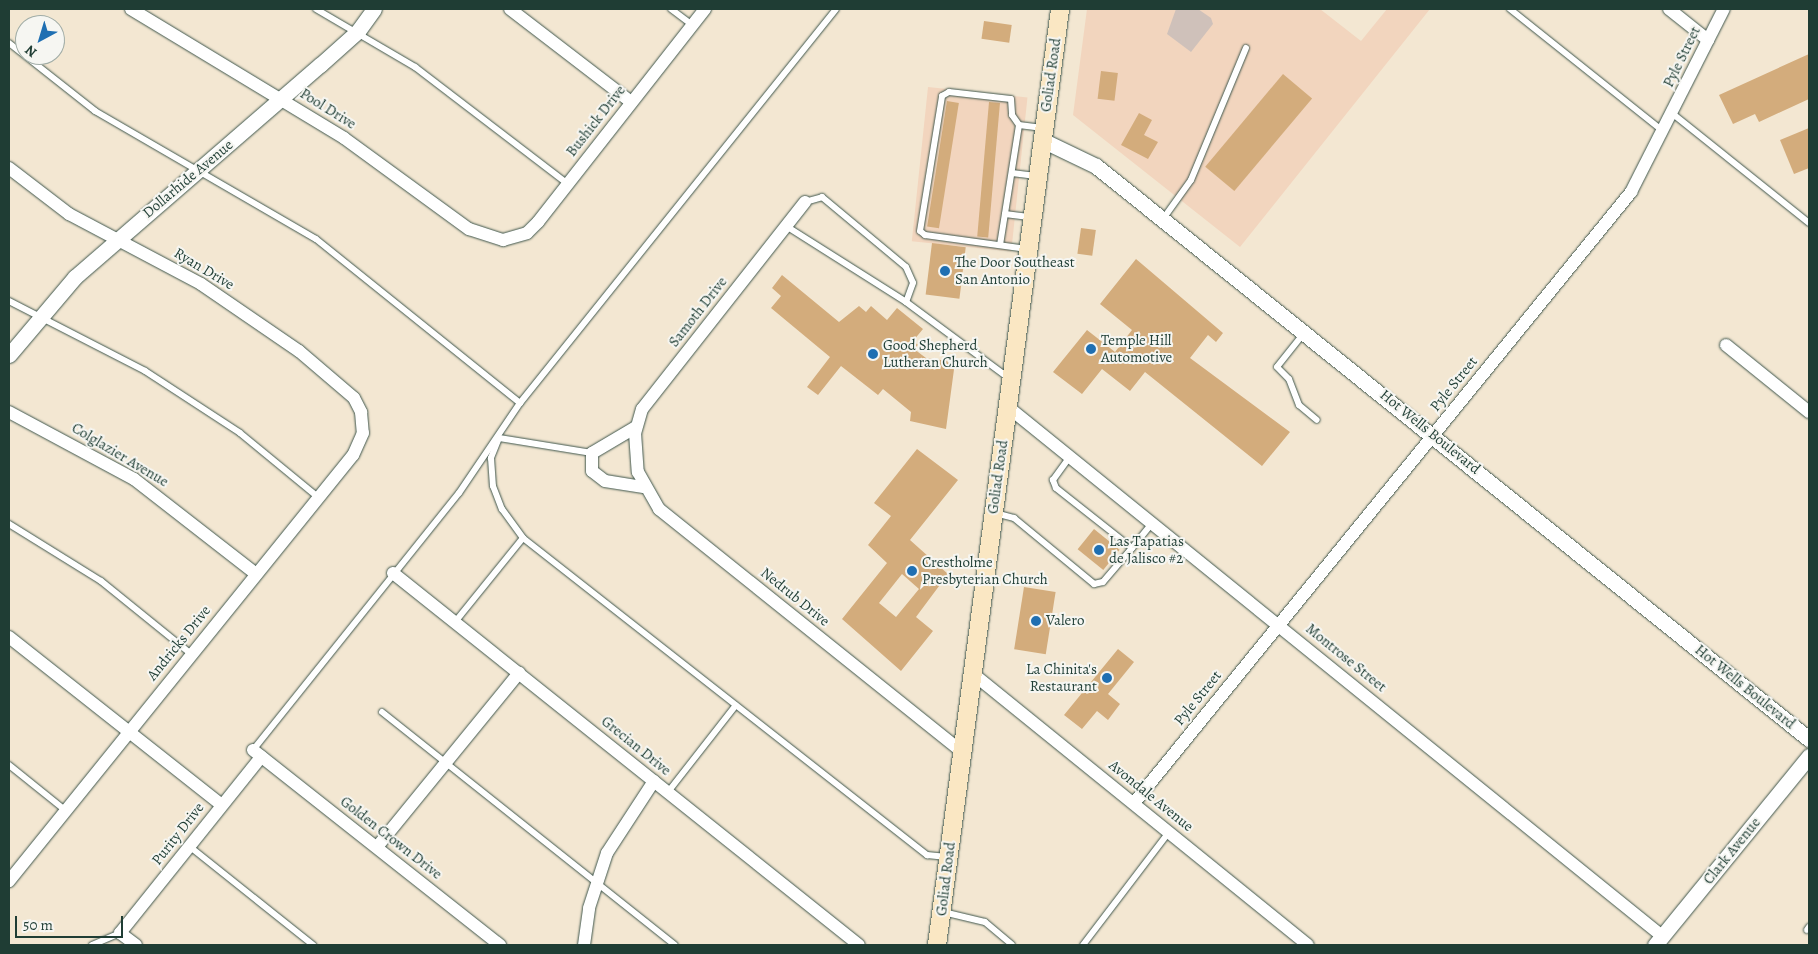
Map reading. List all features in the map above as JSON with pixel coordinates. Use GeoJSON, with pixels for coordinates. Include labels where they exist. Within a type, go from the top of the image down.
{"type":"FeatureCollection","features":[{"type":"Feature","properties":{"kind":"main road","name":"Goliad Road"},"geometry":{"type":"LineString","coordinates":[[937,945],[1060,9]]}},
{"type":"Feature","properties":{"kind":"street","name":"Pool Drive"},"geometry":{"type":"LineString","coordinates":[[131,9],[360,148],[469,229],[503,240]]}},
{"type":"Feature","properties":{"kind":"street","name":"Dollarhide Avenue"},"geometry":{"type":"LineString","coordinates":[[9,355],[40,317],[116,240],[281,100],[358,31],[374,9]]}},
{"type":"Feature","properties":{"kind":"street"},"geometry":{"type":"LineString","coordinates":[[510,9],[631,102]]}},
{"type":"Feature","properties":{"kind":"street","name":"Bushick Drive"},"geometry":{"type":"LineString","coordinates":[[503,240],[527,233],[568,184],[705,9]]}},
{"type":"Feature","properties":{"kind":"street"},"geometry":{"type":"LineString","coordinates":[[1669,9],[1708,40]]}},
{"type":"Feature","properties":{"kind":"street","name":"Pyle Street"},"geometry":{"type":"LineString","coordinates":[[1134,803],[1607,224],[1645,170],[1724,9]]}},
{"type":"Feature","properties":{"kind":"street","name":"Hot Wells Boulevard"},"geometry":{"type":"LineString","coordinates":[[1043,134],[1096,166],[1434,435],[1809,739]]}},
{"type":"Feature","properties":{"kind":"street","name":"Ryan Drive"},"geometry":{"type":"LineString","coordinates":[[9,168],[62,210],[201,284],[299,351],[347,390],[363,420]]}},
{"type":"Feature","properties":{"kind":"street","name":"Samoth Drive"},"geometry":{"type":"LineString","coordinates":[[635,449],[636,427],[642,409],[805,202]]}},
{"type":"Feature","properties":{"kind":"street"},"geometry":{"type":"LineString","coordinates":[[1726,345],[1809,412]]}},
{"type":"Feature","properties":{"kind":"street","name":"Montrose Street"},"geometry":{"type":"LineString","coordinates":[[1008,407],[1280,624],[1659,941]]}},
{"type":"Feature","properties":{"kind":"street","name":"Colglazier Avenue"},"geometry":{"type":"LineString","coordinates":[[9,412],[147,488],[256,574]]}},
{"type":"Feature","properties":{"kind":"street","name":"Andricks Drive"},"geometry":{"type":"LineString","coordinates":[[9,881],[360,443],[363,420]]}},
{"type":"Feature","properties":{"kind":"street"},"geometry":{"type":"LineString","coordinates":[[636,427],[592,453],[592,471],[605,481],[644,487]]}},
{"type":"Feature","properties":{"kind":"street","name":"Nedrub Drive"},"geometry":{"type":"LineString","coordinates":[[635,449],[644,487],[659,509],[962,752]]}},
{"type":"Feature","properties":{"kind":"street","name":"Grecian Drive"},"geometry":{"type":"LineString","coordinates":[[393,572],[859,945]]}},
{"type":"Feature","properties":{"kind":"street"},"geometry":{"type":"LineString","coordinates":[[9,637],[130,730],[222,805]]}},
{"type":"Feature","properties":{"kind":"street"},"geometry":{"type":"LineString","coordinates":[[377,848],[519,672]]}},
{"type":"Feature","properties":{"kind":"street","name":"Avondale Avenue"},"geometry":{"type":"LineString","coordinates":[[972,673],[1308,945]]}},
{"type":"Feature","properties":{"kind":"street","name":"Purity Drive"},"geometry":{"type":"LineString","coordinates":[[120,933],[222,805],[257,754]]}},
{"type":"Feature","properties":{"kind":"street","name":"Golden Crown Drive"},"geometry":{"type":"LineString","coordinates":[[257,754],[500,945]]}},
{"type":"Feature","properties":{"kind":"street","name":"Clark Avenue"},"geometry":{"type":"LineString","coordinates":[[1659,941],[1809,756]]}},
{"type":"Feature","properties":{"kind":"street"},"geometry":{"type":"LineString","coordinates":[[584,945],[596,882],[618,834],[654,781]]}},
{"type":"Feature","properties":{"kind":"street"},"geometry":{"type":"LineString","coordinates":[[120,933],[136,945]]}},
{"type":"Feature","properties":{"kind":"lane"},"geometry":{"type":"LineString","coordinates":[[316,9],[358,31],[457,97],[568,184]]}},
{"type":"Feature","properties":{"kind":"lane"},"geometry":{"type":"LineString","coordinates":[[671,9],[692,25]]}},
{"type":"Feature","properties":{"kind":"lane"},"geometry":{"type":"LineString","coordinates":[[257,754],[393,572],[499,438],[520,403],[836,9]]}},
{"type":"Feature","properties":{"kind":"lane"},"geometry":{"type":"LineString","coordinates":[[1510,9],[1664,132]]}},
{"type":"Feature","properties":{"kind":"lane"},"geometry":{"type":"LineString","coordinates":[[9,43],[95,111],[316,239],[520,403]]}},
{"type":"Feature","properties":{"kind":"lane"},"geometry":{"type":"LineString","coordinates":[[1163,219],[1191,180],[1246,48]]}},
{"type":"Feature","properties":{"kind":"lane"},"geometry":{"type":"LineString","coordinates":[[1028,249],[920,230],[942,96],[949,92],[1011,99],[1012,115],[1019,125],[1043,134]]}},
{"type":"Feature","properties":{"kind":"lane"},"geometry":{"type":"LineString","coordinates":[[1673,114],[1809,224]]}},
{"type":"Feature","properties":{"kind":"lane"},"geometry":{"type":"LineString","coordinates":[[1000,245],[1019,125]]}},
{"type":"Feature","properties":{"kind":"lane"},"geometry":{"type":"LineString","coordinates":[[1012,173],[1038,176]]}},
{"type":"Feature","properties":{"kind":"lane"},"geometry":{"type":"LineString","coordinates":[[805,202],[822,198],[906,267],[913,283],[906,302]]}},
{"type":"Feature","properties":{"kind":"lane"},"geometry":{"type":"LineString","coordinates":[[1005,214],[1032,217]]}},
{"type":"Feature","properties":{"kind":"lane"},"geometry":{"type":"LineString","coordinates":[[786,226],[906,302],[1011,380]]}},
{"type":"Feature","properties":{"kind":"lane"},"geometry":{"type":"LineString","coordinates":[[9,301],[93,340],[187,398],[318,497]]}},
{"type":"Feature","properties":{"kind":"lane"},"geometry":{"type":"LineString","coordinates":[[1304,332],[1277,367],[1289,379],[1298,405],[1317,420]]}},
{"type":"Feature","properties":{"kind":"lane"},"geometry":{"type":"LineString","coordinates":[[499,438],[592,453]]}},
{"type":"Feature","properties":{"kind":"lane"},"geometry":{"type":"LineString","coordinates":[[499,438],[491,458],[493,486],[502,509],[523,538],[927,855],[948,858]]}},
{"type":"Feature","properties":{"kind":"lane"},"geometry":{"type":"LineString","coordinates":[[1070,457],[1053,480],[1056,488],[1132,548]]}},
{"type":"Feature","properties":{"kind":"lane"},"geometry":{"type":"LineString","coordinates":[[994,513],[1014,518],[1094,584],[1104,582],[1152,523]]}},
{"type":"Feature","properties":{"kind":"lane"},"geometry":{"type":"LineString","coordinates":[[9,524],[101,581],[191,654]]}},
{"type":"Feature","properties":{"kind":"lane"},"geometry":{"type":"LineString","coordinates":[[455,622],[523,538]]}},
{"type":"Feature","properties":{"kind":"lane"},"geometry":{"type":"LineString","coordinates":[[668,792],[736,705]]}},
{"type":"Feature","properties":{"kind":"lane"},"geometry":{"type":"LineString","coordinates":[[382,712],[447,761],[675,945]]}},
{"type":"Feature","properties":{"kind":"lane"},"geometry":{"type":"LineString","coordinates":[[9,765],[66,810]]}},
{"type":"Feature","properties":{"kind":"lane"},"geometry":{"type":"LineString","coordinates":[[1083,945],[1169,832]]}},
{"type":"Feature","properties":{"kind":"lane"},"geometry":{"type":"LineString","coordinates":[[189,846],[313,945]]}},
{"type":"Feature","properties":{"kind":"lane"},"geometry":{"type":"LineString","coordinates":[[941,912],[985,922],[1012,945]]}},
{"type":"Feature","properties":{"kind":"lane"},"geometry":{"type":"LineString","coordinates":[[92,945],[120,933]]}},
{"type":"Feature","properties":{"kind":"shaded area"},"geometry":{"type":"Polygon","coordinates":[[[1087,9],[1320,9],[1361,41],[1387,9],[1430,9],[1240,247],[1073,115],[1087,9]]]}},
{"type":"Feature","properties":{"kind":"shaded area"},"geometry":{"type":"Polygon","coordinates":[[[1176,9],[1198,9],[1211,18],[1213,24],[1191,52],[1167,34],[1176,9]]]}},
{"type":"Feature","properties":{"kind":"shaded area"},"geometry":{"type":"Polygon","coordinates":[[[928,87],[1027,97],[1011,252],[912,241],[928,87]]]}},
{"type":"Feature","properties":{"kind":"building"},"geometry":{"type":"Polygon","coordinates":[[[984,21],[1012,25],[1009,43],[981,39],[984,21]]]}},
{"type":"Feature","properties":{"kind":"building"},"geometry":{"type":"Polygon","coordinates":[[[1809,54],[1809,99],[1759,122],[1755,114],[1733,124],[1719,95],[1809,54]]]}},
{"type":"Feature","properties":{"kind":"building"},"geometry":{"type":"Polygon","coordinates":[[[1101,71],[1118,73],[1114,101],[1098,99],[1101,71]]]}},
{"type":"Feature","properties":{"kind":"building"},"geometry":{"type":"Polygon","coordinates":[[[1283,74],[1312,98],[1234,191],[1205,167],[1283,74]]]}},
{"type":"Feature","properties":{"kind":"building"},"geometry":{"type":"Polygon","coordinates":[[[947,101],[959,103],[939,228],[927,226],[947,101]]]}},
{"type":"Feature","properties":{"kind":"building"},"geometry":{"type":"Polygon","coordinates":[[[989,102],[1000,103],[988,237],[977,236],[989,102]]]}},
{"type":"Feature","properties":{"kind":"building"},"geometry":{"type":"Polygon","coordinates":[[[1139,113],[1152,120],[1144,135],[1158,142],[1148,159],[1121,145],[1139,113]]]}},
{"type":"Feature","properties":{"kind":"building"},"geometry":{"type":"Polygon","coordinates":[[[1809,128],[1809,168],[1794,174],[1780,140],[1809,128]]]}},
{"type":"Feature","properties":{"kind":"building"},"geometry":{"type":"Polygon","coordinates":[[[1081,228],[1096,230],[1092,256],[1077,254],[1081,228]]]}},
{"type":"Feature","properties":{"kind":"building","name":"The Door Southeast San Antonio"},"geometry":{"type":"Polygon","coordinates":[[[932,243],[966,247],[959,299],[926,295],[932,243]]]}},
{"type":"Feature","properties":{"kind":"building"},"geometry":{"type":"Polygon","coordinates":[[[1136,259],[1223,333],[1216,342],[1208,335],[1190,358],[1290,432],[1262,466],[1145,372],[1130,391],[1102,369],[1082,394],[1053,372],[1087,330],[1115,352],[1132,330],[1100,304],[1136,259]]]}},
{"type":"Feature","properties":{"kind":"building","name":"Good Shepherd Lutheran Church"},"geometry":{"type":"Polygon","coordinates":[[[782,275],[839,322],[859,306],[866,312],[871,306],[887,320],[897,308],[923,329],[913,341],[918,345],[914,349],[926,358],[955,362],[946,429],[910,421],[911,412],[883,389],[878,395],[841,366],[818,395],[807,387],[830,357],[771,308],[781,296],[772,288],[782,275]]]}},
{"type":"Feature","properties":{"kind":"building","name":"Crestholme Presbyterian Church"},"geometry":{"type":"Polygon","coordinates":[[[917,449],[958,480],[910,540],[948,574],[916,617],[933,631],[901,671],[842,619],[887,563],[868,545],[891,516],[874,503],[917,449]],[[902,574],[879,603],[896,617],[919,589],[902,574]]]}},
{"type":"Feature","properties":{"kind":"building","name":"Las Tapatias de Jalisco #2"},"geometry":{"type":"Polygon","coordinates":[[[1094,529],[1120,550],[1103,570],[1078,549],[1094,529]]]}},
{"type":"Feature","properties":{"kind":"building","name":"Valero"},"geometry":{"type":"Polygon","coordinates":[[[1024,587],[1056,592],[1046,654],[1014,649],[1024,587]]]}},
{"type":"Feature","properties":{"kind":"building","name":"La Chinita's Restaurant"},"geometry":{"type":"Polygon","coordinates":[[[1118,649],[1134,662],[1108,694],[1120,704],[1108,720],[1097,711],[1082,729],[1064,715],[1118,649]]]}},
{"type":"Feature","properties":{"kind":"place","name":"The Door Southeast San Antonio"},"geometry":{"type":"Point","coordinates":[945,271]}},
{"type":"Feature","properties":{"kind":"place","name":"Temple Hill Automotive"},"geometry":{"type":"Point","coordinates":[1091,349]}},
{"type":"Feature","properties":{"kind":"place","name":"Good Shepherd Lutheran Church"},"geometry":{"type":"Point","coordinates":[873,354]}},
{"type":"Feature","properties":{"kind":"place","name":"Las Tapatias de Jalisco #2"},"geometry":{"type":"Point","coordinates":[1099,550]}},
{"type":"Feature","properties":{"kind":"place","name":"Crestholme Presbyterian Church"},"geometry":{"type":"Point","coordinates":[912,571]}},
{"type":"Feature","properties":{"kind":"place","name":"Valero"},"geometry":{"type":"Point","coordinates":[1036,621]}},
{"type":"Feature","properties":{"kind":"place","name":"La Chinita's Restaurant"},"geometry":{"type":"Point","coordinates":[1107,678]}}]}
